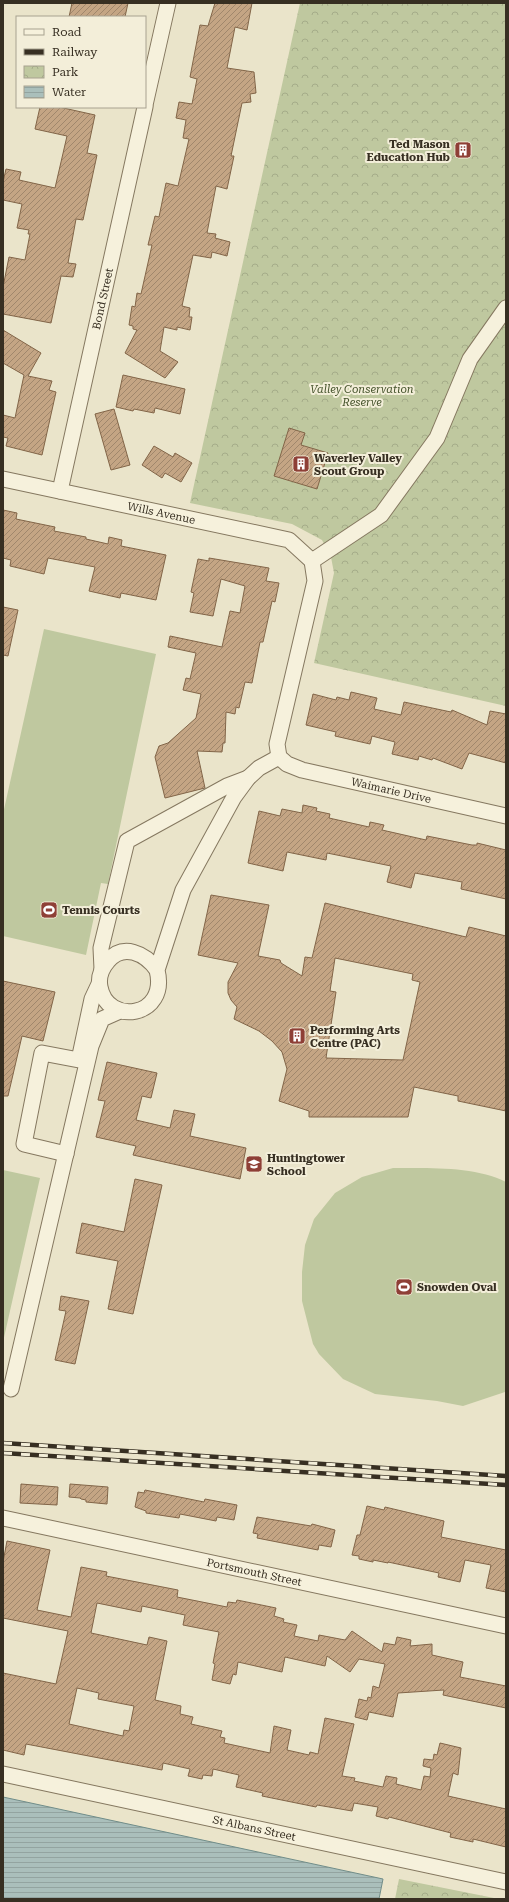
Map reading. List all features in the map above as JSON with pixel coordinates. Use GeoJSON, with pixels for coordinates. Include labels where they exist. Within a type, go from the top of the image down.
{"type":"FeatureCollection","features":[{"type":"Feature","properties":{"kind":"street","name":"Bond Street"},"geometry":{"type":"LineString","coordinates":[[146,102],[168,3]]}},
{"type":"Feature","properties":{"kind":"street","name":"Bond Street"},"geometry":{"type":"LineString","coordinates":[[60,491],[145,108]]}},
{"type":"Feature","properties":{"kind":"street"},"geometry":{"type":"LineString","coordinates":[[157,970],[183,890],[234,797],[248,778],[259,768],[279,757],[278,744],[315,581],[312,561],[381,515],[437,438],[470,359],[506,308]]}},
{"type":"Feature","properties":{"kind":"street","name":"Wills Avenue"},"geometry":{"type":"LineString","coordinates":[[3,479],[289,540],[312,561]]}},
{"type":"Feature","properties":{"kind":"street","name":"Waimarie Drive"},"geometry":{"type":"LineString","coordinates":[[279,757],[287,764],[302,770],[506,816]]}},
{"type":"Feature","properties":{"kind":"street"},"geometry":{"type":"LineString","coordinates":[[66,1154],[24,1144],[42,1053],[79,1060],[92,999],[100,976],[108,960],[118,954],[129,952],[141,954],[150,960],[157,970],[160,980],[158,991],[154,1000],[147,1006],[139,1010],[129,1012],[120,1010],[108,1003],[103,997],[100,976],[101,948],[127,841],[228,786],[248,778]]}},
{"type":"Feature","properties":{"kind":"street"},"geometry":{"type":"LineString","coordinates":[[11,1389],[94,1038],[102,1019],[120,1010]]}},
{"type":"Feature","properties":{"kind":"street","name":"Portsmouth Street"},"geometry":{"type":"LineString","coordinates":[[3,1518],[506,1626]]}},
{"type":"Feature","properties":{"kind":"street","name":"St Albans Street"},"geometry":{"type":"LineString","coordinates":[[3,1774],[506,1882]]}},
{"type":"Feature","properties":{"kind":"green space","name":"Valley Conservation Reserve"},"geometry":{"type":"Polygon","coordinates":[[[300,3],[506,3],[506,706],[314,663],[334,573],[331,557],[322,540],[292,524],[190,503],[300,3]]]}},
{"type":"Feature","properties":{"kind":"green space"},"geometry":{"type":"Polygon","coordinates":[[[44,629],[156,654],[108,884],[101,883],[86,955],[3,936],[3,814],[44,629]]]}},
{"type":"Feature","properties":{"kind":"green space","name":"Snowden Oval"},"geometry":{"type":"Polygon","coordinates":[[[393,1168],[451,1169],[480,1173],[506,1182],[505,1392],[463,1406],[437,1401],[375,1394],[343,1379],[319,1354],[313,1344],[302,1301],[302,1272],[305,1245],[314,1219],[335,1193],[362,1177],[393,1168]]]}},
{"type":"Feature","properties":{"kind":"green space"},"geometry":{"type":"Polygon","coordinates":[[[3,1170],[40,1178],[3,1342],[3,1170]]]}},
{"type":"Feature","properties":{"kind":"green space"},"geometry":{"type":"Polygon","coordinates":[[[399,1879],[499,1899],[395,1899],[399,1879]]]}},
{"type":"Feature","properties":{"kind":"water"},"geometry":{"type":"Polygon","coordinates":[[[3,1797],[383,1879],[379,1899],[3,1899],[3,1797]]]}},
{"type":"Feature","properties":{"kind":"building"},"geometry":{"type":"Polygon","coordinates":[[[72,3],[128,3],[125,16],[69,16],[72,3]]]}},
{"type":"Feature","properties":{"kind":"building"},"geometry":{"type":"Polygon","coordinates":[[[215,3],[252,3],[247,30],[235,27],[227,68],[254,72],[256,93],[250,94],[251,102],[242,103],[231,156],[234,156],[227,189],[216,186],[207,233],[216,234],[215,238],[230,242],[227,256],[212,252],[211,258],[193,255],[182,306],[190,308],[189,317],[192,317],[190,330],[177,327],[177,330],[164,327],[160,351],[178,362],[165,378],[125,353],[137,330],[133,329],[133,326],[129,325],[132,306],[135,307],[137,293],[141,294],[152,245],[148,245],[155,216],[159,217],[166,183],[178,186],[189,139],[183,138],[186,120],[176,118],[179,102],[192,104],[197,79],[190,77],[200,25],[208,26],[215,3]]]}},
{"type":"Feature","properties":{"kind":"building"},"geometry":{"type":"Polygon","coordinates":[[[40,108],[64,108],[95,115],[87,153],[97,155],[83,220],[76,219],[68,263],[76,264],[73,277],[61,276],[51,323],[3,314],[3,287],[9,257],[25,260],[30,234],[28,234],[29,230],[17,228],[22,204],[3,200],[3,182],[6,169],[21,172],[19,180],[55,188],[67,136],[35,129],[40,108]]]}},
{"type":"Feature","properties":{"kind":"building"},"geometry":{"type":"Polygon","coordinates":[[[3,330],[41,353],[28,376],[52,381],[49,390],[56,392],[42,455],[6,446],[8,438],[3,437],[3,415],[15,418],[24,375],[3,363],[3,330]]]}},
{"type":"Feature","properties":{"kind":"building"},"geometry":{"type":"Polygon","coordinates":[[[123,375],[185,389],[180,414],[155,408],[154,413],[134,409],[133,411],[116,407],[123,375]]]}},
{"type":"Feature","properties":{"kind":"building"},"geometry":{"type":"Polygon","coordinates":[[[114,409],[130,465],[111,470],[95,414],[114,409]]]}},
{"type":"Feature","properties":{"kind":"building","name":"Waverley Valley Scout Group"},"geometry":{"type":"Polygon","coordinates":[[[289,428],[305,433],[301,445],[328,453],[317,489],[274,476],[289,428]]]}},
{"type":"Feature","properties":{"kind":"building"},"geometry":{"type":"Polygon","coordinates":[[[154,446],[173,457],[175,453],[192,463],[181,482],[165,473],[162,478],[142,465],[154,446]]]}},
{"type":"Feature","properties":{"kind":"building"},"geometry":{"type":"Polygon","coordinates":[[[3,510],[17,513],[16,519],[55,527],[54,531],[86,537],[86,539],[108,544],[109,537],[122,540],[121,546],[166,555],[156,600],[121,593],[120,598],[89,591],[95,567],[48,558],[44,574],[10,566],[11,560],[3,558],[3,510]]]}},
{"type":"Feature","properties":{"kind":"building"},"geometry":{"type":"Polygon","coordinates":[[[209,558],[269,568],[266,581],[279,583],[275,602],[272,601],[263,642],[260,642],[252,683],[245,682],[239,708],[236,707],[235,714],[226,712],[225,743],[223,743],[222,752],[197,751],[205,788],[165,798],[155,757],[159,746],[168,743],[196,718],[201,694],[183,690],[186,678],[190,679],[196,653],[168,647],[170,636],[222,647],[230,611],[240,613],[245,586],[221,579],[213,616],[190,612],[194,593],[191,592],[198,559],[209,561],[209,558]]]}},
{"type":"Feature","properties":{"kind":"building"},"geometry":{"type":"Polygon","coordinates":[[[3,607],[18,610],[8,656],[3,655],[3,607]]]}},
{"type":"Feature","properties":{"kind":"building"},"geometry":{"type":"Polygon","coordinates":[[[351,692],[377,698],[374,709],[401,715],[404,702],[451,712],[452,710],[487,725],[490,711],[506,714],[506,763],[469,753],[462,769],[433,758],[432,760],[419,756],[418,760],[392,754],[395,742],[372,736],[370,744],[335,736],[336,732],[306,725],[313,694],[336,700],[337,697],[349,700],[351,692]]]}},
{"type":"Feature","properties":{"kind":"building"},"geometry":{"type":"Polygon","coordinates":[[[303,805],[317,808],[316,811],[330,814],[329,818],[369,827],[370,822],[384,825],[382,830],[426,840],[427,836],[472,845],[477,845],[477,843],[506,850],[506,899],[461,889],[462,882],[415,873],[411,888],[387,882],[391,866],[327,853],[326,860],[287,852],[283,871],[248,863],[259,811],[280,816],[282,809],[302,813],[303,805]]]}},
{"type":"Feature","properties":{"kind":"building"},"geometry":{"type":"Polygon","coordinates":[[[211,895],[269,905],[258,956],[280,960],[281,963],[302,976],[305,957],[312,958],[325,903],[466,937],[469,927],[506,936],[506,1111],[458,1101],[458,1096],[414,1087],[408,1117],[309,1117],[309,1111],[279,1101],[287,1069],[282,1052],[272,1041],[259,1031],[234,1019],[237,1007],[231,1000],[228,993],[228,982],[238,963],[198,955],[211,895]],[[335,958],[330,991],[336,992],[326,1058],[403,1060],[420,982],[412,980],[413,974],[335,958]]]}},
{"type":"Feature","properties":{"kind":"building"},"geometry":{"type":"Polygon","coordinates":[[[3,981],[55,992],[43,1041],[22,1036],[8,1096],[3,1096],[3,981]]]}},
{"type":"Feature","properties":{"kind":"building"},"geometry":{"type":"Polygon","coordinates":[[[107,1062],[157,1073],[151,1098],[142,1096],[136,1120],[170,1128],[174,1110],[195,1114],[190,1136],[246,1148],[240,1179],[133,1155],[136,1146],[96,1137],[105,1101],[98,1100],[107,1062]]]}},
{"type":"Feature","properties":{"kind":"building"},"geometry":{"type":"Polygon","coordinates":[[[135,1179],[162,1185],[133,1314],[108,1309],[118,1261],[76,1253],[82,1223],[124,1232],[135,1179]]]}},
{"type":"Feature","properties":{"kind":"building"},"geometry":{"type":"Polygon","coordinates":[[[61,1296],[89,1301],[75,1364],[55,1360],[66,1311],[59,1310],[61,1296]]]}},
{"type":"Feature","properties":{"kind":"building"},"geometry":{"type":"Polygon","coordinates":[[[21,1484],[58,1487],[57,1505],[20,1503],[21,1484]]]}},
{"type":"Feature","properties":{"kind":"building"},"geometry":{"type":"Polygon","coordinates":[[[70,1484],[108,1487],[107,1504],[86,1502],[86,1500],[80,1498],[69,1497],[70,1484]]]}},
{"type":"Feature","properties":{"kind":"building"},"geometry":{"type":"Polygon","coordinates":[[[145,1490],[204,1502],[205,1499],[237,1505],[234,1520],[217,1517],[216,1521],[180,1514],[179,1518],[146,1513],[146,1511],[135,1507],[138,1492],[144,1493],[145,1490]]]}},
{"type":"Feature","properties":{"kind":"building"},"geometry":{"type":"Polygon","coordinates":[[[367,1506],[384,1510],[385,1507],[444,1521],[441,1537],[506,1550],[506,1592],[486,1588],[491,1565],[465,1560],[460,1582],[438,1577],[439,1573],[388,1562],[373,1560],[373,1562],[359,1559],[359,1556],[352,1555],[357,1535],[360,1535],[367,1506]]]}},
{"type":"Feature","properties":{"kind":"building"},"geometry":{"type":"Polygon","coordinates":[[[257,1517],[311,1526],[312,1524],[335,1530],[331,1547],[319,1545],[318,1550],[257,1538],[258,1534],[253,1533],[257,1517]]]}},
{"type":"Feature","properties":{"kind":"building"},"geometry":{"type":"Polygon","coordinates":[[[7,1541],[50,1550],[37,1610],[71,1617],[81,1567],[107,1572],[106,1576],[178,1590],[177,1597],[227,1607],[228,1602],[236,1603],[237,1600],[276,1608],[274,1616],[284,1619],[283,1622],[297,1625],[294,1636],[318,1641],[319,1635],[345,1640],[352,1631],[382,1652],[384,1643],[395,1645],[397,1637],[411,1640],[410,1646],[432,1644],[432,1655],[463,1662],[460,1677],[506,1686],[506,1708],[443,1695],[444,1690],[398,1693],[393,1717],[369,1712],[367,1720],[355,1717],[359,1699],[367,1701],[368,1697],[371,1698],[373,1686],[379,1688],[385,1664],[359,1659],[350,1672],[327,1656],[325,1666],[285,1657],[282,1672],[238,1662],[236,1675],[233,1674],[230,1684],[212,1680],[215,1664],[213,1663],[219,1632],[183,1625],[185,1615],[142,1606],[141,1612],[97,1603],[91,1633],[147,1645],[149,1637],[167,1641],[155,1700],[181,1706],[180,1714],[193,1717],[191,1724],[222,1731],[220,1737],[225,1738],[224,1743],[270,1753],[274,1726],[291,1730],[287,1750],[309,1755],[310,1752],[318,1754],[325,1718],[354,1724],[342,1776],[355,1778],[354,1781],[383,1787],[386,1776],[397,1778],[396,1784],[421,1790],[424,1776],[430,1777],[431,1768],[423,1766],[424,1759],[433,1760],[434,1754],[437,1755],[440,1743],[461,1748],[458,1775],[453,1773],[448,1796],[506,1809],[506,1847],[473,1839],[473,1842],[450,1837],[451,1833],[389,1817],[388,1819],[376,1816],[378,1807],[354,1803],[352,1811],[317,1805],[316,1807],[262,1796],[263,1793],[236,1787],[239,1775],[213,1769],[212,1776],[203,1775],[202,1779],[188,1776],[190,1769],[163,1763],[162,1770],[26,1744],[24,1755],[3,1750],[3,1673],[56,1684],[68,1631],[3,1618],[3,1562],[7,1541]],[[77,1688],[69,1724],[123,1736],[124,1730],[129,1731],[134,1706],[98,1699],[99,1693],[77,1688]]]}},
{"type":"Feature","properties":{"kind":"railway"},"geometry":{"type":"LineString","coordinates":[[3,1443],[506,1476]]}},
{"type":"Feature","properties":{"kind":"railway"},"geometry":{"type":"LineString","coordinates":[[3,1453],[506,1485]]}},
{"type":"Feature","properties":{"kind":"place","name":"Ted Mason Education Hub"},"geometry":{"type":"Point","coordinates":[463,150]}},
{"type":"Feature","properties":{"kind":"place","name":"Waverley Valley Scout Group"},"geometry":{"type":"Point","coordinates":[301,464]}},
{"type":"Feature","properties":{"kind":"place","name":"Tennis Courts"},"geometry":{"type":"Point","coordinates":[49,910]}},
{"type":"Feature","properties":{"kind":"place","name":"Performing Arts Centre (PAC)"},"geometry":{"type":"Point","coordinates":[297,1036]}},
{"type":"Feature","properties":{"kind":"place","name":"Huntingtower School"},"geometry":{"type":"Point","coordinates":[254,1164]}},
{"type":"Feature","properties":{"kind":"place","name":"Snowden Oval"},"geometry":{"type":"Point","coordinates":[404,1287]}}]}
